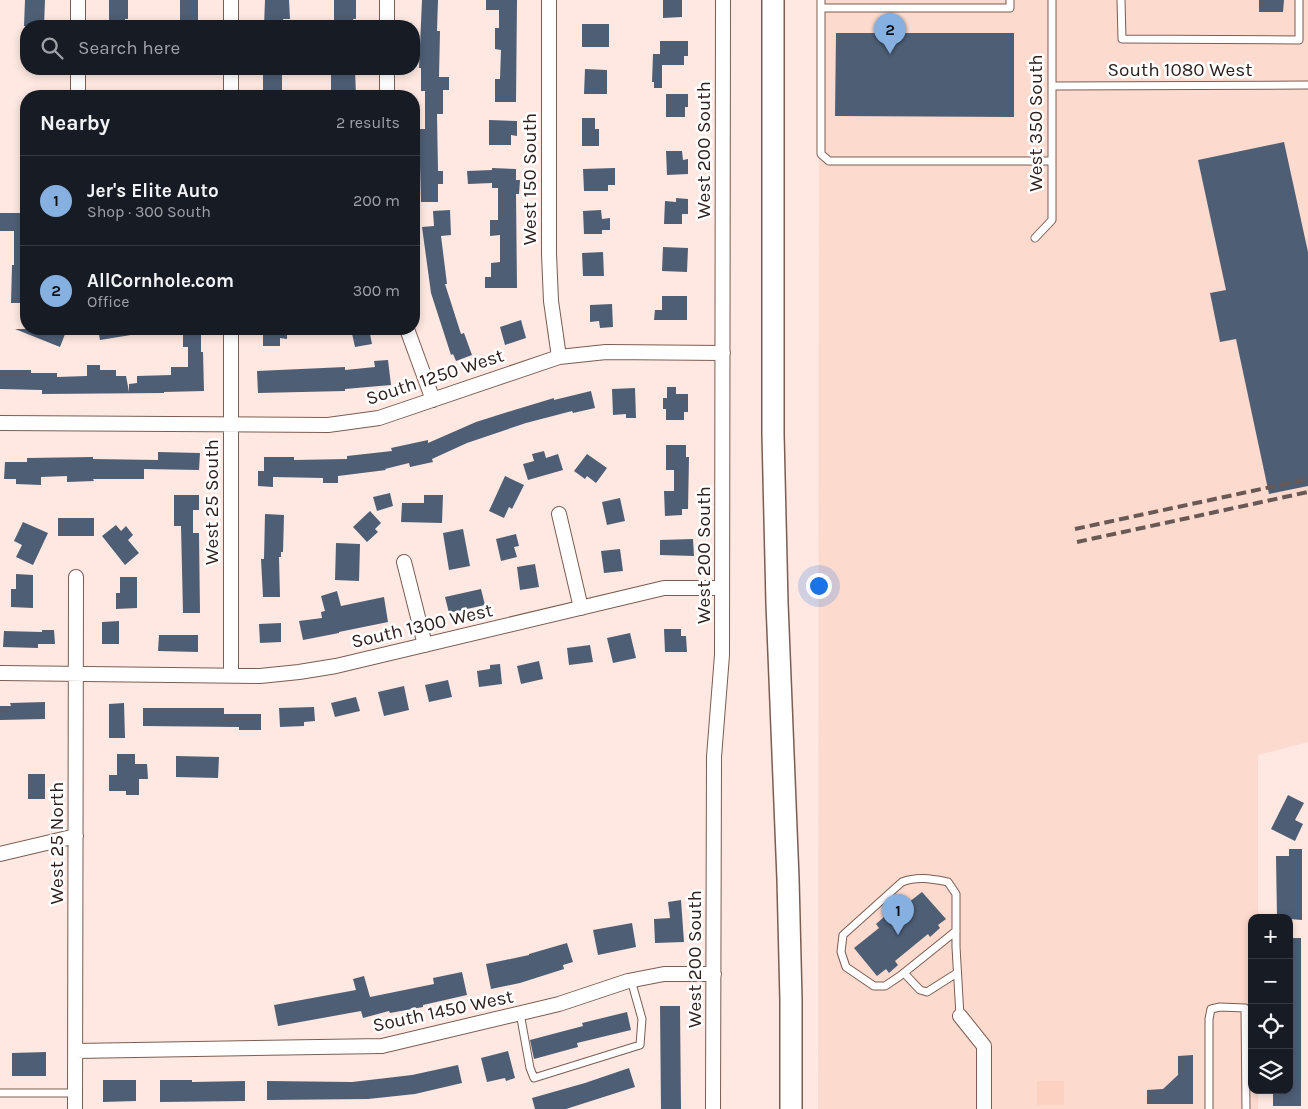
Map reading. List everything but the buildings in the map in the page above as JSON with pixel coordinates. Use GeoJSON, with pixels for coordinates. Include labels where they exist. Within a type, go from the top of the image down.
{"type":"FeatureCollection","features":[{"type":"Feature","properties":{"kind":"main road"},"geometry":{"type":"LineString","coordinates":[[773,0],[773,434],[777,603],[788,879],[791,1109]]}},
{"type":"Feature","properties":{"kind":"street"},"geometry":{"type":"LineString","coordinates":[[78,0],[78,20]]}},
{"type":"Feature","properties":{"kind":"street"},"geometry":{"type":"LineString","coordinates":[[230,0],[230,20]]}},
{"type":"Feature","properties":{"kind":"street"},"geometry":{"type":"LineString","coordinates":[[387,0],[387,20]]}},
{"type":"Feature","properties":{"kind":"street","name":"West 150 South"},"geometry":{"type":"LineString","coordinates":[[549,0],[549,254],[551,301],[560,357]]}},
{"type":"Feature","properties":{"kind":"street","name":"West 200 South"},"geometry":{"type":"LineString","coordinates":[[713,1109],[714,757],[722,656],[723,0]]}},
{"type":"Feature","properties":{"kind":"street"},"geometry":{"type":"LineString","coordinates":[[78,75],[78,90]]}},
{"type":"Feature","properties":{"kind":"street"},"geometry":{"type":"LineString","coordinates":[[230,75],[230,90]]}},
{"type":"Feature","properties":{"kind":"street"},"geometry":{"type":"LineString","coordinates":[[387,75],[387,90]]}},
{"type":"Feature","properties":{"kind":"street","name":"West 25 South"},"geometry":{"type":"LineString","coordinates":[[230,335],[230,675]]}},
{"type":"Feature","properties":{"kind":"street"},"geometry":{"type":"LineString","coordinates":[[409,335],[433,400]]}},
{"type":"Feature","properties":{"kind":"street","name":"South 1250 West"},"geometry":{"type":"LineString","coordinates":[[0,423],[328,425],[379,418],[560,357],[606,352],[723,353]]}},
{"type":"Feature","properties":{"kind":"street"},"geometry":{"type":"LineString","coordinates":[[559,514],[581,608]]}},
{"type":"Feature","properties":{"kind":"street"},"geometry":{"type":"LineString","coordinates":[[404,562],[425,645]]}},
{"type":"Feature","properties":{"kind":"street","name":"West 25 North"},"geometry":{"type":"LineString","coordinates":[[75,1109],[76,577]]}},
{"type":"Feature","properties":{"kind":"street","name":"South 1300 West"},"geometry":{"type":"LineString","coordinates":[[0,673],[260,676],[299,672],[336,666],[664,588],[722,588]]}},
{"type":"Feature","properties":{"kind":"street"},"geometry":{"type":"LineString","coordinates":[[0,854],[76,836]]}},
{"type":"Feature","properties":{"kind":"street","name":"South 1450 West"},"geometry":{"type":"LineString","coordinates":[[75,1051],[382,1046],[559,1004],[631,980],[664,974],[714,974]]}},
{"type":"Feature","properties":{"kind":"street"},"geometry":{"type":"LineString","coordinates":[[960,1016],[984,1046],[984,1109]]}},
{"type":"Feature","properties":{"kind":"lane"},"geometry":{"type":"LineString","coordinates":[[1010,0],[1010,8],[821,4],[821,154],[829,162],[1052,161]]}},
{"type":"Feature","properties":{"kind":"lane","name":"West 350 South"},"geometry":{"type":"LineString","coordinates":[[1035,238],[1052,220],[1052,0]]}},
{"type":"Feature","properties":{"kind":"lane"},"geometry":{"type":"LineString","coordinates":[[1121,0],[1122,39],[1299,40],[1299,0]]}},
{"type":"Feature","properties":{"kind":"lane","name":"South 1080 West"},"geometry":{"type":"LineString","coordinates":[[1052,86],[1308,85]]}},
{"type":"Feature","properties":{"kind":"lane"},"geometry":{"type":"LineString","coordinates":[[956,931],[885,986],[874,986],[846,967],[841,952],[842,935],[902,882],[911,878],[926,877],[948,882],[956,894],[957,973],[960,1016]]}},
{"type":"Feature","properties":{"kind":"lane"},"geometry":{"type":"LineString","coordinates":[[904,973],[920,990],[927,992],[957,973]]}},
{"type":"Feature","properties":{"kind":"lane"},"geometry":{"type":"LineString","coordinates":[[520,1013],[530,1068],[534,1078],[640,1045],[642,1019],[631,980]]}},
{"type":"Feature","properties":{"kind":"lane"},"geometry":{"type":"LineString","coordinates":[[1209,1109],[1209,1019],[1211,1009],[1220,1007],[1245,1008],[1246,1109]]}},
{"type":"Feature","properties":{"kind":"lane"},"geometry":{"type":"LineString","coordinates":[[0,1093],[75,1093]]}},
{"type":"Feature","properties":{"kind":"shaded area"},"geometry":{"type":"Polygon","coordinates":[[[819,0],[1308,0],[1308,742],[1258,755],[1258,914],[1248,914],[1248,1094],[1258,1094],[1258,1109],[818,1109],[819,0]]]}},
{"type":"Feature","properties":{"kind":"shaded area"},"geometry":{"type":"Polygon","coordinates":[[[1037,1081],[1064,1081],[1064,1105],[1037,1105],[1037,1081]]]}},
{"type":"Feature","properties":{"kind":"railway"},"geometry":{"type":"LineString","coordinates":[[1075,529],[1308,479]]}},
{"type":"Feature","properties":{"kind":"railway"},"geometry":{"type":"LineString","coordinates":[[1077,542],[1308,492]]}},
{"type":"Feature","properties":{"kind":"place","name":"AllCornhole.com"},"geometry":{"type":"Point","coordinates":[890,54]}},
{"type":"Feature","properties":{"kind":"place","name":"Jer's Elite Auto"},"geometry":{"type":"Point","coordinates":[898,935]}}]}
